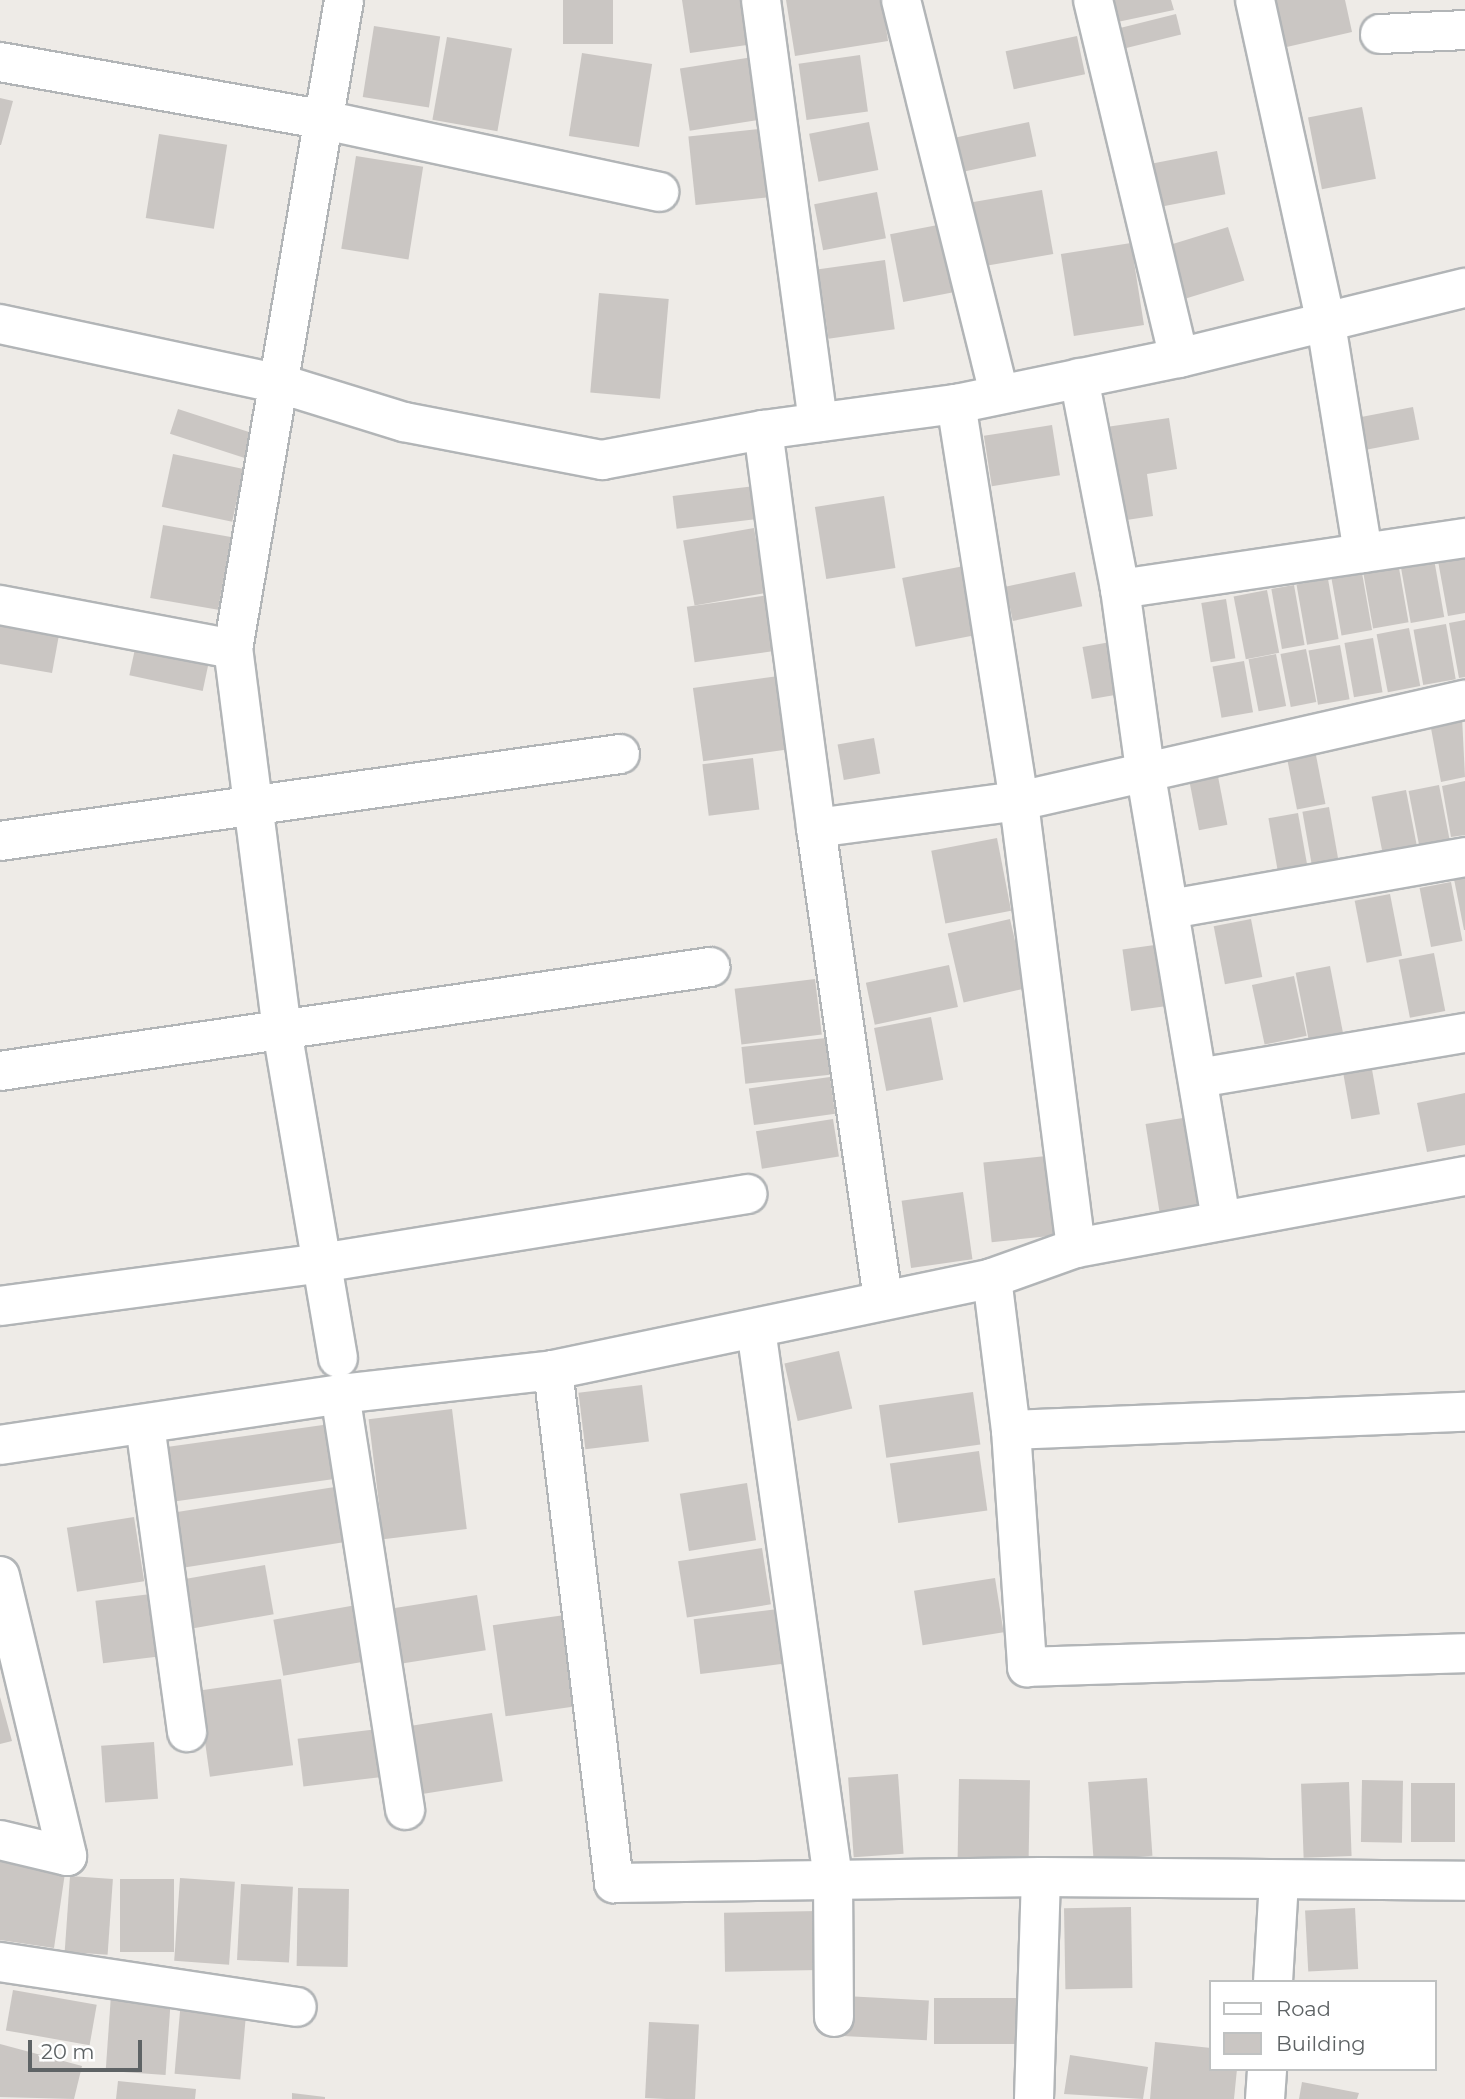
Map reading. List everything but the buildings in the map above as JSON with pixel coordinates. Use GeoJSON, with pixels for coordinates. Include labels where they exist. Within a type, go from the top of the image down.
{"type":"FeatureCollection","features":[{"type":"Feature","properties":{"kind":"street"},"geometry":{"type":"LineString","coordinates":[[344,0],[281,384],[233,649],[250,805],[282,1030],[339,1376],[405,1810]]}},
{"type":"Feature","properties":{"kind":"street"},"geometry":{"type":"LineString","coordinates":[[761,0],[818,422]]}},
{"type":"Feature","properties":{"kind":"street"},"geometry":{"type":"LineString","coordinates":[[901,0],[999,394]]}},
{"type":"Feature","properties":{"kind":"street"},"geometry":{"type":"LineString","coordinates":[[1093,0],[1179,358]]}},
{"type":"Feature","properties":{"kind":"street"},"geometry":{"type":"LineString","coordinates":[[1255,0],[1326,324],[1363,553]]}},
{"type":"Feature","properties":{"kind":"street"},"geometry":{"type":"LineString","coordinates":[[1380,34],[1465,30]]}},
{"type":"Feature","properties":{"kind":"street"},"geometry":{"type":"LineString","coordinates":[[0,62],[324,120],[659,192]]}},
{"type":"Feature","properties":{"kind":"street"},"geometry":{"type":"LineString","coordinates":[[0,324],[281,384],[404,422],[602,460],[763,430],[956,404],[1179,358],[1465,288]]}},
{"type":"Feature","properties":{"kind":"street"},"geometry":{"type":"LineString","coordinates":[[1079,378],[1120,589],[1145,770],[1171,909],[1222,1220]]}},
{"type":"Feature","properties":{"kind":"street"},"geometry":{"type":"LineString","coordinates":[[956,404],[1019,801],[1076,1248]]}},
{"type":"Feature","properties":{"kind":"street"},"geometry":{"type":"LineString","coordinates":[[763,430],[883,1299]]}},
{"type":"Feature","properties":{"kind":"street"},"geometry":{"type":"LineString","coordinates":[[1120,589],[1465,538]]}},
{"type":"Feature","properties":{"kind":"street"},"geometry":{"type":"LineString","coordinates":[[0,605],[233,649]]}},
{"type":"Feature","properties":{"kind":"street"},"geometry":{"type":"LineString","coordinates":[[817,828],[1019,801],[1145,770],[1465,700]]}},
{"type":"Feature","properties":{"kind":"street"},"geometry":{"type":"LineString","coordinates":[[0,841],[621,754]]}},
{"type":"Feature","properties":{"kind":"street"},"geometry":{"type":"LineString","coordinates":[[1171,909],[1465,858]]}},
{"type":"Feature","properties":{"kind":"street"},"geometry":{"type":"LineString","coordinates":[[0,1071],[710,967]]}},
{"type":"Feature","properties":{"kind":"street"},"geometry":{"type":"LineString","coordinates":[[1198,1078],[1465,1033]]}},
{"type":"Feature","properties":{"kind":"street"},"geometry":{"type":"LineString","coordinates":[[0,1445],[145,1425],[339,1376],[553,1370],[992,1278],[1076,1248],[1465,1176]]}},
{"type":"Feature","properties":{"kind":"street"},"geometry":{"type":"LineString","coordinates":[[0,1306],[321,1263],[747,1194]]}},
{"type":"Feature","properties":{"kind":"street"},"geometry":{"type":"LineString","coordinates":[[992,1278],[1012,1430],[1027,1667],[1465,1653]]}},
{"type":"Feature","properties":{"kind":"street"},"geometry":{"type":"LineString","coordinates":[[755,1329],[833,1878],[834,2017]]}},
{"type":"Feature","properties":{"kind":"street"},"geometry":{"type":"LineString","coordinates":[[553,1370],[614,1884],[833,1878],[1041,1877],[1465,1881]]}},
{"type":"Feature","properties":{"kind":"street"},"geometry":{"type":"LineString","coordinates":[[1012,1430],[1465,1412]]}},
{"type":"Feature","properties":{"kind":"street"},"geometry":{"type":"LineString","coordinates":[[145,1425],[187,1732]]}},
{"type":"Feature","properties":{"kind":"street"},"geometry":{"type":"LineString","coordinates":[[0,1576],[10,1658],[67,1856],[0,1840]]}},
{"type":"Feature","properties":{"kind":"street"},"geometry":{"type":"LineString","coordinates":[[1034,2099],[1041,1877]]}},
{"type":"Feature","properties":{"kind":"street"},"geometry":{"type":"LineString","coordinates":[[1273,1980],[1279,1881]]}},
{"type":"Feature","properties":{"kind":"street"},"geometry":{"type":"LineString","coordinates":[[0,1962],[297,2007]]}},
{"type":"Feature","properties":{"kind":"street"},"geometry":{"type":"LineString","coordinates":[[1265,2099],[1267,2071]]}}]}
